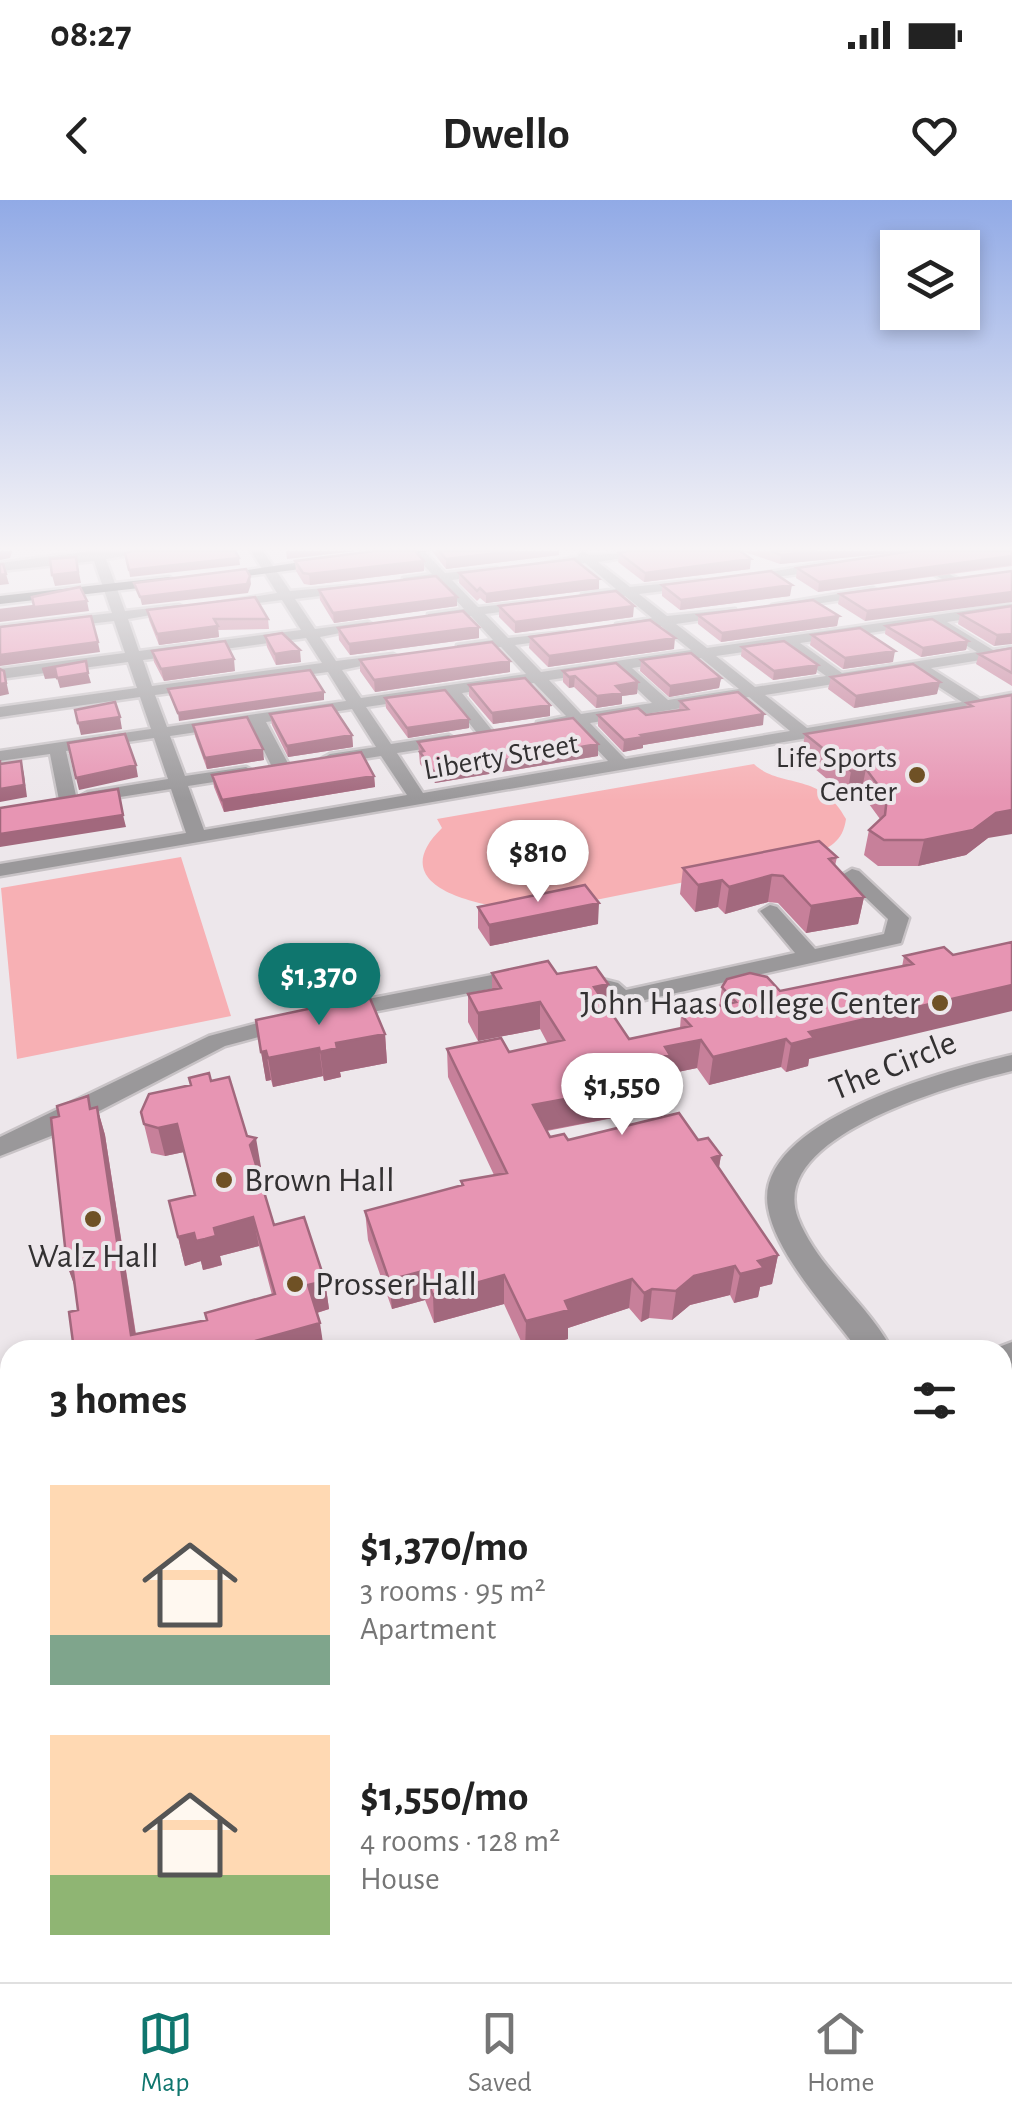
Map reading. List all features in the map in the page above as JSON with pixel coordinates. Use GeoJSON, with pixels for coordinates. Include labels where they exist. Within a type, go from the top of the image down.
{"type":"FeatureCollection","features":[{"type":"Feature","properties":{"kind":"street"},"geometry":{"type":"LineString","coordinates":[[9,634],[37,647],[134,656],[218,638],[289,634]]}},
{"type":"Feature","properties":{"kind":"street"},"geometry":{"type":"LineString","coordinates":[[0,674],[37,647],[71,634]]}},
{"type":"Feature","properties":{"kind":"street"},"geometry":{"type":"LineString","coordinates":[[126,634],[196,836]]}},
{"type":"Feature","properties":{"kind":"street"},"geometry":{"type":"LineString","coordinates":[[311,634],[418,799]]}},
{"type":"Feature","properties":{"kind":"street"},"geometry":{"type":"LineString","coordinates":[[495,634],[621,764]]}},
{"type":"Feature","properties":{"kind":"street"},"geometry":{"type":"LineString","coordinates":[[447,650],[567,634]]}},
{"type":"Feature","properties":{"kind":"street"},"geometry":{"type":"LineString","coordinates":[[680,634],[804,734]]}},
{"type":"Feature","properties":{"kind":"street"},"geometry":{"type":"LineString","coordinates":[[0,756],[833,634]]}},
{"type":"Feature","properties":{"kind":"street"},"geometry":{"type":"LineString","coordinates":[[867,634],[977,704]]}},
{"type":"Feature","properties":{"kind":"street"},"geometry":{"type":"LineString","coordinates":[[957,634],[992,654]]}},
{"type":"Feature","properties":{"kind":"street"},"geometry":{"type":"LineString","coordinates":[[786,641],[840,679]]}},
{"type":"Feature","properties":{"kind":"street"},"geometry":{"type":"LineString","coordinates":[[57,748],[59,802],[1012,652]]}},
{"type":"Feature","properties":{"kind":"street"},"geometry":{"type":"LineString","coordinates":[[0,712],[408,656]]}},
{"type":"Feature","properties":{"kind":"street"},"geometry":{"type":"LineString","coordinates":[[620,665],[666,707]]}},
{"type":"Feature","properties":{"kind":"street"},"geometry":{"type":"LineString","coordinates":[[450,690],[505,731]]}},
{"type":"Feature","properties":{"kind":"street","name":"Liberty Street"},"geometry":{"type":"LineString","coordinates":[[0,870],[1012,698]]}},
{"type":"Feature","properties":{"kind":"street"},"geometry":{"type":"LineString","coordinates":[[256,718],[298,764]]}},
{"type":"Feature","properties":{"kind":"street"},"geometry":{"type":"LineString","coordinates":[[0,1147],[42,1130],[217,1041],[255,1028],[534,975],[602,985],[622,998],[894,938],[899,918],[852,875]]}},
{"type":"Feature","properties":{"kind":"street"},"geometry":{"type":"LineString","coordinates":[[770,911],[810,957]]}},
{"type":"Feature","properties":{"kind":"street","name":"The Circle"},"geometry":{"type":"LineString","coordinates":[[869,1340],[790,1232],[779,1200],[784,1177],[814,1141],[860,1114],[930,1086],[1012,1063]]}},
{"type":"Feature","properties":{"kind":"shaded area"},"geometry":{"type":"Polygon","coordinates":[[[754,764],[764,772],[825,794],[846,819],[838,839],[809,857],[541,911],[499,907],[451,894],[433,883],[423,868],[425,850],[442,828],[437,819],[754,764]]]}},
{"type":"Feature","properties":{"kind":"shaded area"},"geometry":{"type":"Polygon","coordinates":[[[181,857],[231,1016],[17,1059],[1,888],[181,857]]]}},
{"type":"Feature","properties":{"kind":"building"},"geometry":{"type":"Polygon","coordinates":[[[0,634],[96,634],[98,642],[0,655],[0,634]]]}},
{"type":"Feature","properties":{"kind":"building"},"geometry":{"type":"Polygon","coordinates":[[[283,634],[300,650],[275,654],[265,636],[283,634]]]}},
{"type":"Feature","properties":{"kind":"building"},"geometry":{"type":"Polygon","coordinates":[[[342,634],[424,634],[349,644],[342,634]]]}},
{"type":"Feature","properties":{"kind":"building"},"geometry":{"type":"Polygon","coordinates":[[[670,634],[675,638],[549,656],[530,637],[670,634]]]}},
{"type":"Feature","properties":{"kind":"building"},"geometry":{"type":"Polygon","coordinates":[[[869,634],[895,651],[845,658],[812,635],[869,634]]]}},
{"type":"Feature","properties":{"kind":"building"},"geometry":{"type":"Polygon","coordinates":[[[900,634],[957,634],[968,641],[923,648],[900,634]]]}},
{"type":"Feature","properties":{"kind":"building"},"geometry":{"type":"Polygon","coordinates":[[[225,641],[234,659],[161,669],[152,651],[225,641]]]}},
{"type":"Feature","properties":{"kind":"building"},"geometry":{"type":"Polygon","coordinates":[[[784,641],[818,665],[774,671],[742,647],[784,641]]]}},
{"type":"Feature","properties":{"kind":"building"},"geometry":{"type":"Polygon","coordinates":[[[492,642],[510,661],[374,680],[360,660],[492,642]]]}},
{"type":"Feature","properties":{"kind":"building"},"geometry":{"type":"Polygon","coordinates":[[[1012,648],[1012,673],[979,654],[1012,648]]]}},
{"type":"Feature","properties":{"kind":"building"},"geometry":{"type":"Polygon","coordinates":[[[691,653],[721,678],[670,686],[641,660],[691,653]]]}},
{"type":"Feature","properties":{"kind":"building"},"geometry":{"type":"Polygon","coordinates":[[[86,661],[88,673],[57,678],[55,668],[42,669],[86,661]]]}},
{"type":"Feature","properties":{"kind":"building"},"geometry":{"type":"Polygon","coordinates":[[[616,663],[638,682],[616,686],[623,693],[597,696],[575,676],[569,677],[563,671],[616,663]]]}},
{"type":"Feature","properties":{"kind":"building"},"geometry":{"type":"Polygon","coordinates":[[[913,664],[940,682],[856,696],[831,677],[913,664]]]}},
{"type":"Feature","properties":{"kind":"building"},"geometry":{"type":"Polygon","coordinates":[[[0,669],[4,671],[6,683],[0,684],[0,669]]]}},
{"type":"Feature","properties":{"kind":"building"},"geometry":{"type":"Polygon","coordinates":[[[310,670],[324,692],[178,713],[168,689],[310,670]]]}},
{"type":"Feature","properties":{"kind":"building"},"geometry":{"type":"Polygon","coordinates":[[[525,678],[550,705],[492,713],[469,685],[525,678]]]}},
{"type":"Feature","properties":{"kind":"building"},"geometry":{"type":"Polygon","coordinates":[[[445,690],[469,719],[407,728],[385,698],[445,690]]]}},
{"type":"Feature","properties":{"kind":"building"},"geometry":{"type":"Polygon","coordinates":[[[738,692],[764,714],[624,740],[598,715],[638,708],[646,715],[688,709],[680,701],[738,692]]]}},
{"type":"Feature","properties":{"kind":"building","name":"Life Sports Center"},"geometry":{"type":"Polygon","coordinates":[[[1012,695],[1012,810],[996,813],[973,830],[924,840],[884,840],[869,830],[885,815],[887,797],[866,769],[851,771],[805,734],[972,706],[967,703],[1012,695]]]}},
{"type":"Feature","properties":{"kind":"building"},"geometry":{"type":"Polygon","coordinates":[[[115,702],[120,717],[78,723],[75,710],[115,702]]]}},
{"type":"Feature","properties":{"kind":"building"},"geometry":{"type":"Polygon","coordinates":[[[332,705],[352,735],[287,746],[270,714],[332,705]]]}},
{"type":"Feature","properties":{"kind":"building"},"geometry":{"type":"Polygon","coordinates":[[[247,717],[263,749],[205,758],[193,725],[247,717]]]}},
{"type":"Feature","properties":{"kind":"building"},"geometry":{"type":"Polygon","coordinates":[[[573,718],[598,744],[434,772],[418,742],[573,718]]]}},
{"type":"Feature","properties":{"kind":"building"},"geometry":{"type":"Polygon","coordinates":[[[125,734],[136,765],[76,778],[68,743],[125,734]]]}},
{"type":"Feature","properties":{"kind":"building"},"geometry":{"type":"Polygon","coordinates":[[[361,752],[374,776],[222,800],[212,775],[361,752]]]}},
{"type":"Feature","properties":{"kind":"building"},"geometry":{"type":"Polygon","coordinates":[[[21,761],[24,785],[0,789],[0,764],[21,761]]]}},
{"type":"Feature","properties":{"kind":"building"},"geometry":{"type":"Polygon","coordinates":[[[118,789],[123,815],[0,834],[0,808],[118,789]]]}},
{"type":"Feature","properties":{"kind":"building"},"geometry":{"type":"Polygon","coordinates":[[[819,841],[837,857],[829,859],[864,897],[811,906],[783,876],[772,875],[729,887],[722,880],[698,885],[683,868],[819,841]]]}},
{"type":"Feature","properties":{"kind":"building"},"geometry":{"type":"Polygon","coordinates":[[[585,885],[599,903],[489,925],[478,907],[585,885]]]}},
{"type":"Feature","properties":{"kind":"building"},"geometry":{"type":"Polygon","coordinates":[[[1012,942],[1012,985],[809,1032],[814,1038],[791,1044],[786,1039],[713,1057],[701,1040],[665,1047],[670,1055],[643,1061],[657,1082],[533,1105],[550,1137],[564,1134],[568,1140],[679,1113],[698,1140],[708,1138],[721,1155],[712,1158],[778,1255],[758,1261],[764,1268],[740,1274],[735,1266],[694,1276],[676,1291],[652,1289],[644,1293],[632,1279],[565,1301],[569,1310],[526,1321],[504,1275],[433,1295],[423,1271],[389,1280],[365,1211],[463,1185],[461,1181],[507,1173],[447,1049],[501,1038],[509,1052],[564,1040],[540,1002],[478,1013],[468,994],[501,988],[492,973],[548,961],[557,974],[596,967],[608,984],[594,987],[629,1039],[691,1026],[681,1015],[736,1002],[722,987],[727,979],[750,973],[767,977],[780,991],[913,964],[904,956],[944,947],[953,955],[1012,942]]]}},
{"type":"Feature","properties":{"kind":"building"},"geometry":{"type":"Polygon","coordinates":[[[369,996],[385,1034],[336,1043],[337,1048],[320,1052],[319,1048],[268,1058],[266,1051],[261,1052],[256,1020],[369,996]]]}},
{"type":"Feature","properties":{"kind":"building"},"geometry":{"type":"Polygon","coordinates":[[[209,1073],[211,1081],[229,1077],[247,1136],[256,1138],[250,1145],[274,1225],[304,1217],[325,1281],[308,1285],[320,1323],[259,1340],[73,1340],[69,1312],[78,1310],[72,1264],[67,1265],[51,1118],[59,1116],[57,1106],[88,1096],[90,1109],[97,1107],[131,1335],[207,1320],[205,1313],[275,1294],[253,1217],[214,1228],[216,1236],[205,1239],[196,1241],[194,1233],[178,1237],[169,1201],[195,1195],[177,1124],[158,1128],[144,1124],[141,1112],[149,1094],[191,1085],[189,1078],[209,1073]]]}},
{"type":"Feature","properties":{"kind":"place","name":"Life Sports Center"},"geometry":{"type":"Point","coordinates":[917,775]}},
{"type":"Feature","properties":{"kind":"place","name":"John Haas College Center"},"geometry":{"type":"Point","coordinates":[940,1003]}},
{"type":"Feature","properties":{"kind":"place","name":"Brown Hall"},"geometry":{"type":"Point","coordinates":[224,1180]}},
{"type":"Feature","properties":{"kind":"place","name":"Walz Hall"},"geometry":{"type":"Point","coordinates":[93,1219]}},
{"type":"Feature","properties":{"kind":"place","name":"Prosser Hall"},"geometry":{"type":"Point","coordinates":[295,1284]}}]}
